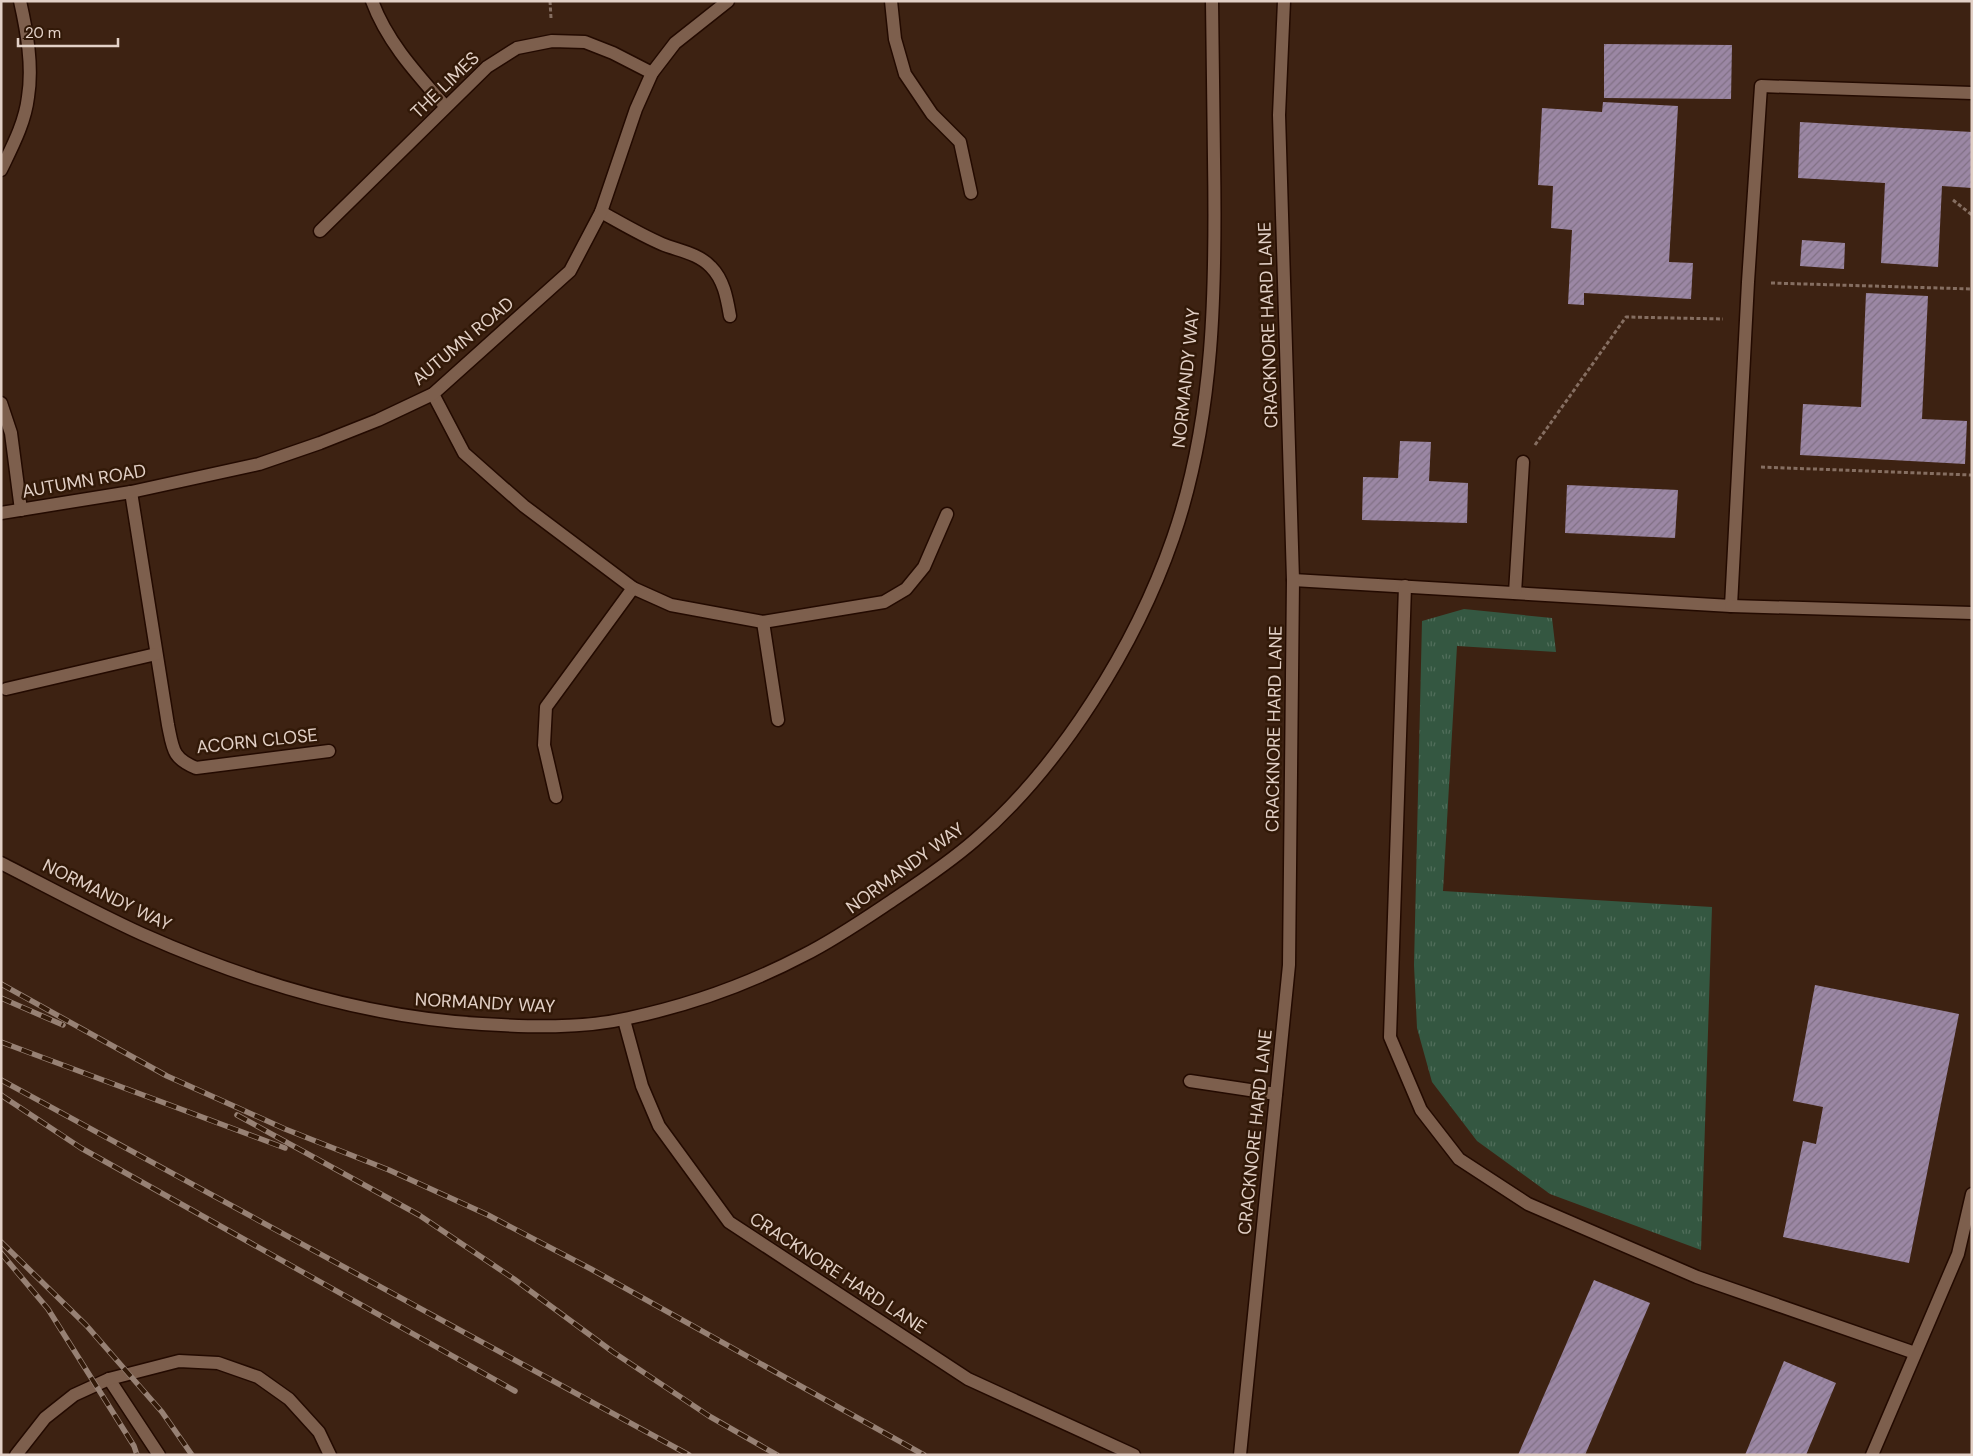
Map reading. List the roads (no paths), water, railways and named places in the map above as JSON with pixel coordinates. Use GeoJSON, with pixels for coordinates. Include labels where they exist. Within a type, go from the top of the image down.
{"type":"FeatureCollection","features":[{"type":"Feature","properties":{"kind":"street"},"geometry":{"type":"LineString","coordinates":[[1,170],[18,133],[28,98],[29,60],[20,1]]}},
{"type":"Feature","properties":{"kind":"street"},"geometry":{"type":"LineString","coordinates":[[372,1],[380,22],[405,60],[445,106]]}},
{"type":"Feature","properties":{"kind":"street","name":"AUTUMN ROAD"},"geometry":{"type":"LineString","coordinates":[[1,513],[131,492],[259,464],[378,420],[433,394],[570,271],[601,212],[636,109],[652,73],[675,43],[728,1]]}},
{"type":"Feature","properties":{"kind":"street"},"geometry":{"type":"LineString","coordinates":[[892,1],[895,39],[905,74],[932,114],[960,142],[971,193]]}},
{"type":"Feature","properties":{"kind":"street","name":"NORMANDY WAY"},"geometry":{"type":"LineString","coordinates":[[1,862],[142,934],[235,971],[306,995],[356,1007],[421,1019],[529,1027],[624,1020],[713,995],[805,955],[850,929],[929,876],[976,840],[1011,804],[1044,767],[1077,723],[1110,671],[1138,620],[1174,536],[1197,450],[1205,398],[1215,245],[1212,1]]}},
{"type":"Feature","properties":{"kind":"street","name":"CRACKNORE HARD LANE"},"geometry":{"type":"LineString","coordinates":[[1240,1455],[1289,965],[1293,580],[1279,115],[1284,1]]}},
{"type":"Feature","properties":{"kind":"street","name":"THE LIMES"},"geometry":{"type":"LineString","coordinates":[[320,231],[487,66],[517,48],[552,41],[585,42],[613,53],[652,73]]}},
{"type":"Feature","properties":{"kind":"street"},"geometry":{"type":"LineString","coordinates":[[1731,606],[1760,86],[1972,94]]}},
{"type":"Feature","properties":{"kind":"street"},"geometry":{"type":"LineString","coordinates":[[601,212],[646,236],[691,253],[711,267],[725,289],[730,316]]}},
{"type":"Feature","properties":{"kind":"street"},"geometry":{"type":"LineString","coordinates":[[433,394],[464,453],[524,506],[633,588],[671,605],[763,622],[884,602],[906,588],[924,567],[947,514]]}},
{"type":"Feature","properties":{"kind":"street"},"geometry":{"type":"LineString","coordinates":[[1,403],[11,433],[21,510]]}},
{"type":"Feature","properties":{"kind":"street"},"geometry":{"type":"LineString","coordinates":[[1515,593],[1522,462]]}},
{"type":"Feature","properties":{"kind":"street","name":"ACORN CLOSE"},"geometry":{"type":"LineString","coordinates":[[131,492],[156,654],[173,748],[181,762],[196,768],[329,751]]}},
{"type":"Feature","properties":{"kind":"street"},"geometry":{"type":"LineString","coordinates":[[1293,580],[1731,606],[1972,613]]}},
{"type":"Feature","properties":{"kind":"street"},"geometry":{"type":"LineString","coordinates":[[1405,586],[1390,1037],[1421,1110],[1459,1159],[1528,1204],[1697,1277],[1915,1352]]}},
{"type":"Feature","properties":{"kind":"street"},"geometry":{"type":"LineString","coordinates":[[556,796],[544,745],[546,708],[633,588]]}},
{"type":"Feature","properties":{"kind":"street"},"geometry":{"type":"LineString","coordinates":[[763,622],[778,720]]}},
{"type":"Feature","properties":{"kind":"street"},"geometry":{"type":"LineString","coordinates":[[6,689],[156,654]]}},
{"type":"Feature","properties":{"kind":"street","name":"CRACKNORE HARD LANE"},"geometry":{"type":"LineString","coordinates":[[624,1020],[642,1086],[659,1126],[730,1222],[968,1379],[1134,1455]]}},
{"type":"Feature","properties":{"kind":"street"},"geometry":{"type":"LineString","coordinates":[[1190,1081],[1276,1094]]}},
{"type":"Feature","properties":{"kind":"street"},"geometry":{"type":"LineString","coordinates":[[1872,1455],[1958,1254],[1972,1194]]}},
{"type":"Feature","properties":{"kind":"street"},"geometry":{"type":"LineString","coordinates":[[16,1455],[45,1418],[74,1395],[109,1379],[178,1361],[218,1363],[258,1378],[289,1399],[319,1432],[330,1455]]}},
{"type":"Feature","properties":{"kind":"street"},"geometry":{"type":"LineString","coordinates":[[109,1379],[159,1455]]}},
{"type":"Feature","properties":{"kind":"railway"},"geometry":{"type":"LineString","coordinates":[[1,984],[167,1076],[285,1129],[389,1170],[488,1215],[591,1269],[924,1455]]}},
{"type":"Feature","properties":{"kind":"railway"},"geometry":{"type":"LineString","coordinates":[[1,998],[63,1025]]}},
{"type":"Feature","properties":{"kind":"railway"},"geometry":{"type":"LineString","coordinates":[[1,1042],[285,1148]]}},
{"type":"Feature","properties":{"kind":"railway"},"geometry":{"type":"LineString","coordinates":[[1,1080],[689,1455]]}},
{"type":"Feature","properties":{"kind":"railway"},"geometry":{"type":"LineString","coordinates":[[1,1095],[81,1148],[515,1391]]}},
{"type":"Feature","properties":{"kind":"railway"},"geometry":{"type":"LineString","coordinates":[[237,1115],[419,1215],[514,1279],[613,1352],[709,1416],[777,1455]]}},
{"type":"Feature","properties":{"kind":"railway"},"geometry":{"type":"LineString","coordinates":[[1,1242],[86,1325],[162,1412],[192,1455]]}},
{"type":"Feature","properties":{"kind":"railway"},"geometry":{"type":"LineString","coordinates":[[1,1253],[48,1309],[134,1446],[137,1455]]}}]}
